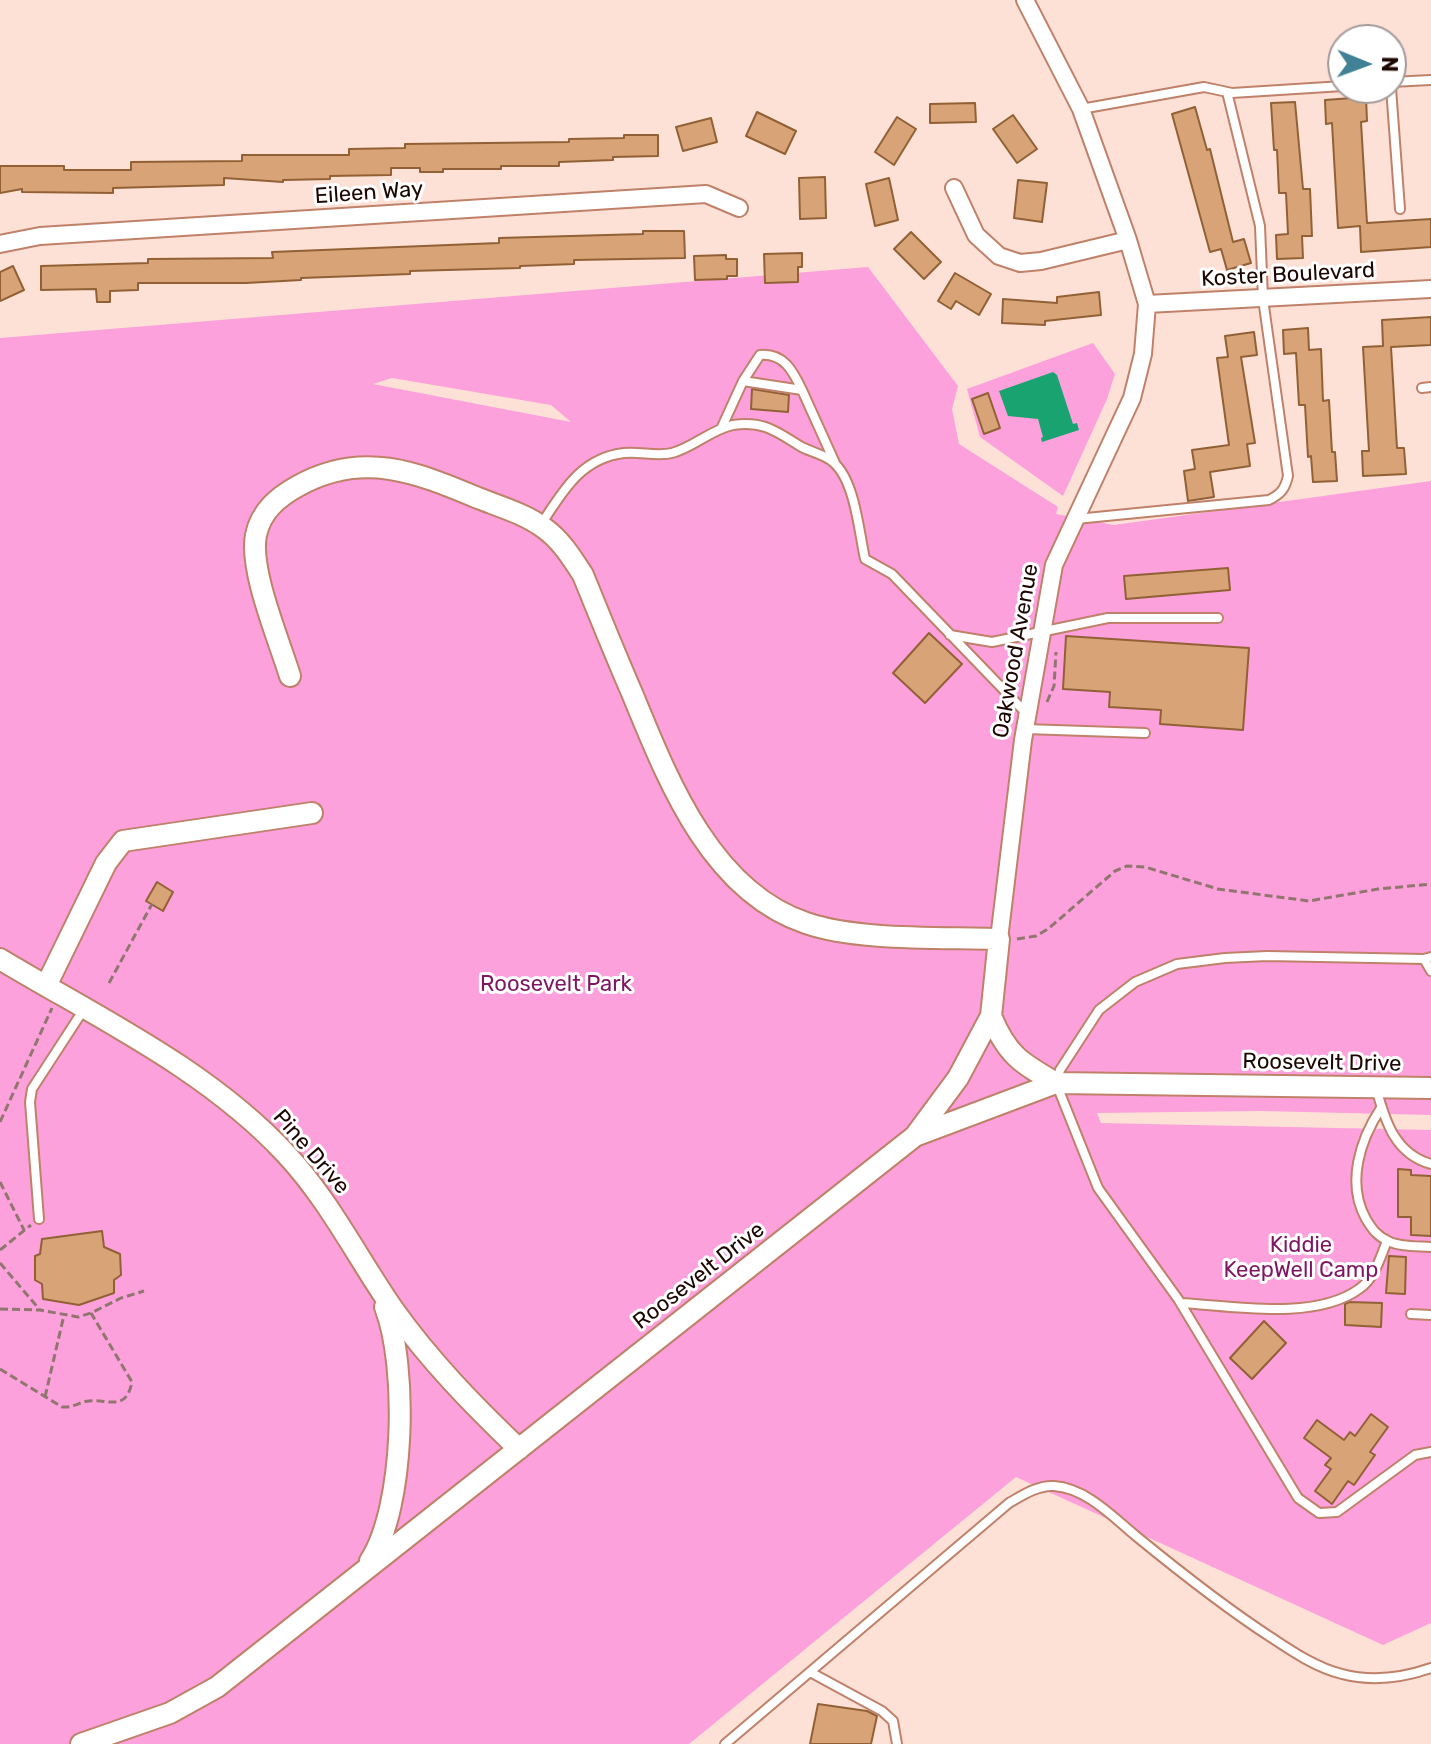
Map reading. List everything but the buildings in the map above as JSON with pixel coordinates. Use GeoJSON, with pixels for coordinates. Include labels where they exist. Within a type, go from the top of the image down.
{"type":"FeatureCollection","features":[{"type":"Feature","properties":{"kind":"street","name":"Oakwood Avenue"},"geometry":{"type":"LineString","coordinates":[[915,1136],[958,1078],[991,1016],[1009,938],[1042,632],[1054,565],[1132,398],[1143,354],[1147,304],[1128,240],[1081,109],[1025,0]]}},
{"type":"Feature","properties":{"kind":"street"},"geometry":{"type":"LineString","coordinates":[[954,188],[976,235],[999,256],[1020,263],[1041,261],[1128,240]]}},
{"type":"Feature","properties":{"kind":"street","name":"Eileen Way"},"geometry":{"type":"LineString","coordinates":[[0,244],[40,236],[706,194],[739,208]]}},
{"type":"Feature","properties":{"kind":"street","name":"Koster Boulevard"},"geometry":{"type":"LineString","coordinates":[[1147,304],[1431,289]]}},
{"type":"Feature","properties":{"kind":"street"},"geometry":{"type":"LineString","coordinates":[[290,676],[255,552],[260,519],[284,494],[328,472],[353,467],[378,467],[434,480],[521,515],[540,526],[567,550],[583,575],[661,762],[685,807],[716,853],[758,899],[780,913],[838,931],[1009,938]]}},
{"type":"Feature","properties":{"kind":"street"},"geometry":{"type":"LineString","coordinates":[[52,990],[106,863],[123,841],[312,813]]}},
{"type":"Feature","properties":{"kind":"street","name":"Pine Drive"},"geometry":{"type":"LineString","coordinates":[[0,959],[178,1066],[258,1127],[310,1181],[375,1281],[441,1371],[519,1449]]}},
{"type":"Feature","properties":{"kind":"street"},"geometry":{"type":"LineString","coordinates":[[991,1016],[1012,1055],[1056,1083]]}},
{"type":"Feature","properties":{"kind":"street","name":"Roosevelt Drive"},"geometry":{"type":"LineString","coordinates":[[81,1744],[170,1713],[217,1687],[915,1136],[1056,1083],[1379,1098],[1431,1088]]}},
{"type":"Feature","properties":{"kind":"street"},"geometry":{"type":"LineString","coordinates":[[365,1568],[385,1531],[395,1475],[399,1407],[396,1344],[375,1281]]}},
{"type":"Feature","properties":{"kind":"lane"},"geometry":{"type":"LineString","coordinates":[[1407,83],[1431,80]]}},
{"type":"Feature","properties":{"kind":"lane"},"geometry":{"type":"LineString","coordinates":[[1081,109],[1204,87],[1227,92],[1327,87]]}},
{"type":"Feature","properties":{"kind":"lane"},"geometry":{"type":"LineString","coordinates":[[1076,519],[1269,500],[1279,495],[1286,486],[1288,476],[1263,299],[1260,226],[1227,92]]}},
{"type":"Feature","properties":{"kind":"lane"},"geometry":{"type":"LineString","coordinates":[[1392,104],[1400,209]]}},
{"type":"Feature","properties":{"kind":"lane"},"geometry":{"type":"LineString","coordinates":[[721,429],[743,381],[760,355],[780,358],[792,369],[852,493],[865,559],[892,574],[1031,724],[1145,733]]}},
{"type":"Feature","properties":{"kind":"lane"},"geometry":{"type":"LineString","coordinates":[[743,381],[802,390]]}},
{"type":"Feature","properties":{"kind":"lane"},"geometry":{"type":"LineString","coordinates":[[540,526],[570,480],[587,467],[621,453],[669,454],[735,425],[763,426],[784,433],[799,445],[835,463]]}},
{"type":"Feature","properties":{"kind":"lane"},"geometry":{"type":"LineString","coordinates":[[948,635],[992,642],[1108,618],[1218,618]]}},
{"type":"Feature","properties":{"kind":"lane"},"geometry":{"type":"LineString","coordinates":[[1431,971],[1427,958],[1267,956],[1177,964],[1135,982],[1099,1010],[1060,1070],[1056,1083],[1098,1188],[1181,1303],[1298,1498],[1319,1513],[1337,1512],[1415,1455],[1431,1452]]}},
{"type":"Feature","properties":{"kind":"lane"},"geometry":{"type":"LineString","coordinates":[[39,1219],[30,1102],[32,1089],[85,1009]]}},
{"type":"Feature","properties":{"kind":"lane"},"geometry":{"type":"LineString","coordinates":[[1379,1098],[1397,1142],[1407,1154],[1431,1164]]}},
{"type":"Feature","properties":{"kind":"lane"},"geometry":{"type":"LineString","coordinates":[[1379,1098],[1357,1163],[1357,1195],[1373,1232],[1387,1241],[1431,1247]]}},
{"type":"Feature","properties":{"kind":"lane"},"geometry":{"type":"LineString","coordinates":[[1181,1303],[1261,1308],[1325,1304],[1360,1289],[1375,1272],[1387,1241]]}},
{"type":"Feature","properties":{"kind":"lane"},"geometry":{"type":"LineString","coordinates":[[1411,1314],[1431,1315]]}},
{"type":"Feature","properties":{"kind":"lane"},"geometry":{"type":"LineString","coordinates":[[725,1744],[1009,1503],[1033,1490],[1054,1486],[1076,1492],[1098,1504],[1200,1588],[1303,1658],[1340,1674],[1363,1678],[1388,1679],[1431,1668]]}},
{"type":"Feature","properties":{"kind":"lane"},"geometry":{"type":"LineString","coordinates":[[810,1672],[882,1711],[893,1721],[897,1744]]}},
{"type":"Feature","properties":{"kind":"path"},"geometry":{"type":"LineString","coordinates":[[1031,724],[1043,711],[1054,686],[1056,648]]}},
{"type":"Feature","properties":{"kind":"path"},"geometry":{"type":"LineString","coordinates":[[1009,938],[1036,936],[1048,929],[1115,871],[1127,866],[1145,867],[1218,889],[1309,901],[1431,884]]}},
{"type":"Feature","properties":{"kind":"path"},"geometry":{"type":"LineString","coordinates":[[109,983],[152,904]]}},
{"type":"Feature","properties":{"kind":"path"},"geometry":{"type":"LineString","coordinates":[[0,1122],[52,990]]}},
{"type":"Feature","properties":{"kind":"path"},"geometry":{"type":"LineString","coordinates":[[0,1182],[24,1230]]}},
{"type":"Feature","properties":{"kind":"path"},"geometry":{"type":"LineString","coordinates":[[0,1250],[39,1219]]}},
{"type":"Feature","properties":{"kind":"path"},"geometry":{"type":"LineString","coordinates":[[0,1263],[40,1310]]}},
{"type":"Feature","properties":{"kind":"path"},"geometry":{"type":"LineString","coordinates":[[0,1309],[40,1310],[78,1317],[144,1291]]}},
{"type":"Feature","properties":{"kind":"path"},"geometry":{"type":"LineString","coordinates":[[0,1369],[52,1403],[69,1408],[86,1401],[111,1404],[119,1401],[132,1382],[91,1313]]}},
{"type":"Feature","properties":{"kind":"path"},"geometry":{"type":"LineString","coordinates":[[45,1397],[64,1315]]}},
{"type":"Feature","properties":{"kind":"green space","name":"Roosevelt Park"},"geometry":{"type":"Polygon","coordinates":[[[868,267],[958,386],[952,409],[959,444],[1058,507],[1056,514],[1114,525],[1431,481],[1431,1115],[1262,1111],[1097,1113],[1101,1123],[1431,1130],[1431,1623],[1383,1645],[1016,1477],[689,1744],[0,1744],[0,338],[868,267]],[[392,378],[373,384],[571,422],[551,405],[392,378]]]}},
{"type":"Feature","properties":{"kind":"green space"},"geometry":{"type":"Polygon","coordinates":[[[1093,343],[1115,374],[1107,399],[1063,496],[980,437],[967,389],[1093,343]]]}},
{"type":"Feature","properties":{"kind":"shaded area"},"geometry":{"type":"Polygon","coordinates":[[[1053,372],[1057,375],[1073,424],[1077,423],[1079,430],[1042,442],[1038,419],[1008,416],[999,391],[1053,372]]]}},
{"type":"Feature","properties":{"kind":"park label","name":"Kiddie KeepWell Camp"},"geometry":{"type":"Point","coordinates":[1301,1258]}}]}
